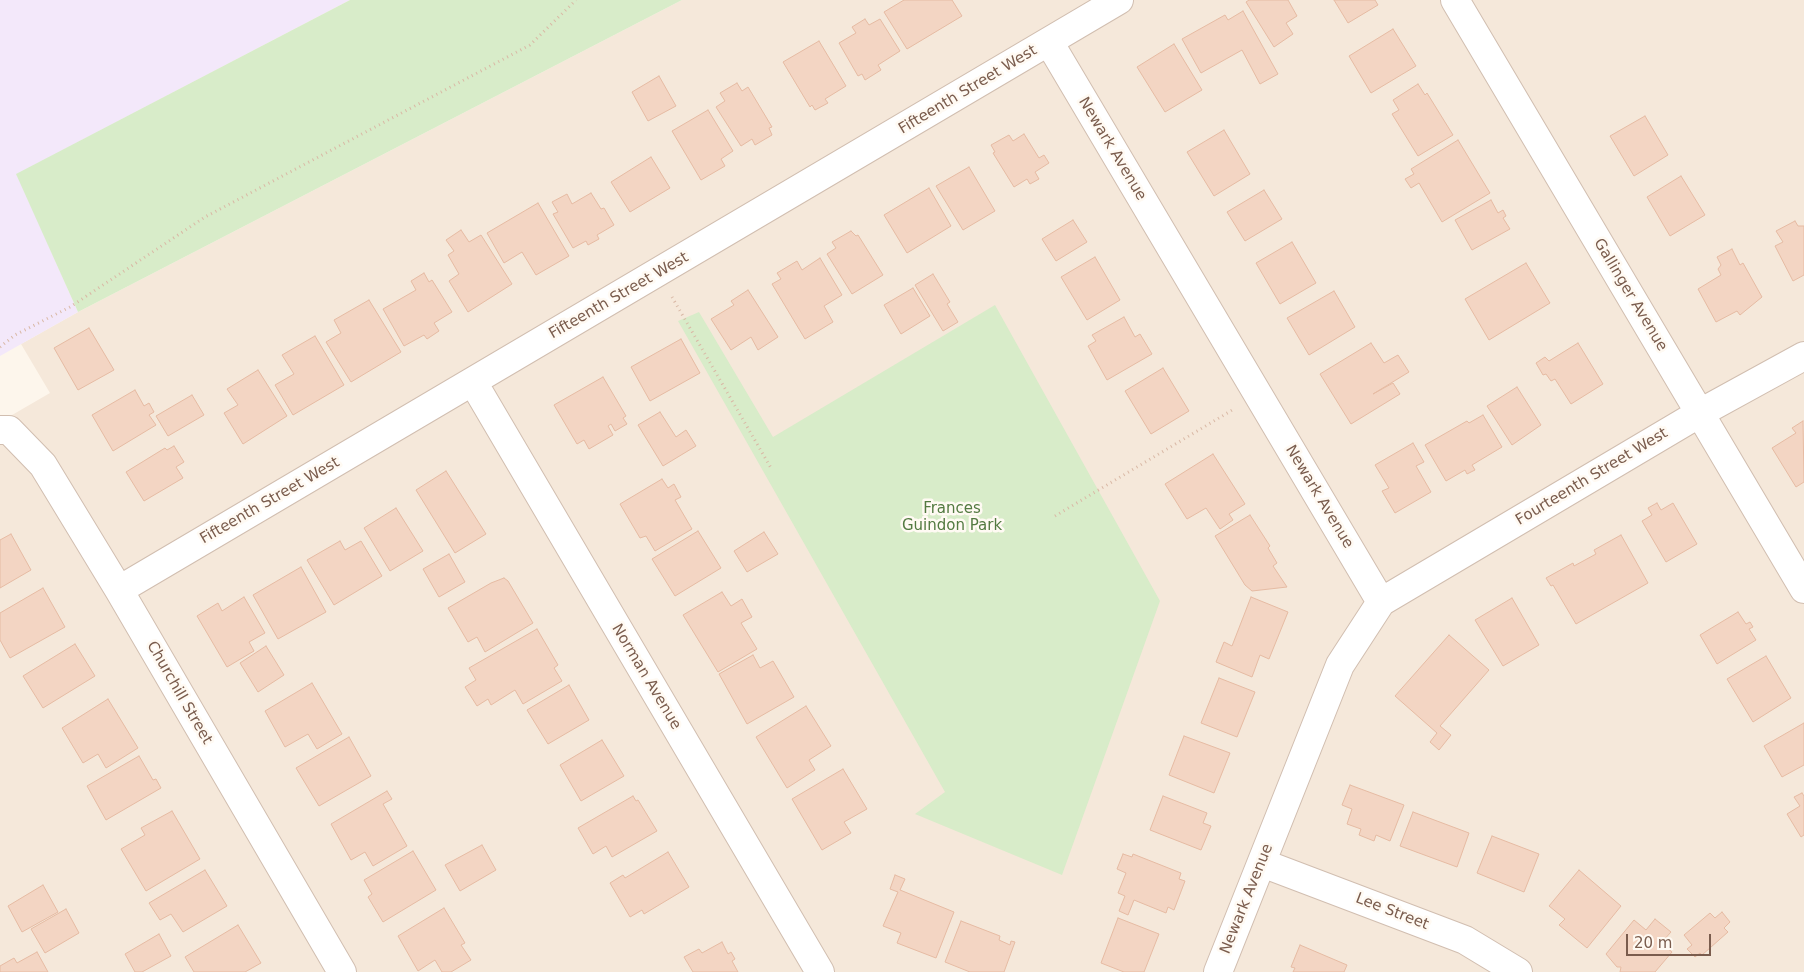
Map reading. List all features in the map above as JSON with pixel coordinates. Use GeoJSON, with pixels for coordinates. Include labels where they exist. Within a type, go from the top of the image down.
{"type":"FeatureCollection","features":[{"type":"Feature","properties":{"kind":"street","name":"Fifteenth Street West"},"geometry":{"type":"LineString","coordinates":[[119,590],[1119,0]]}},
{"type":"Feature","properties":{"kind":"street","name":"Gallinger Avenue"},"geometry":{"type":"LineString","coordinates":[[1455,0],[1804,590]]}},
{"type":"Feature","properties":{"kind":"street","name":"Newark Avenue"},"geometry":{"type":"LineString","coordinates":[[1049,42],[1382,602],[1340,665],[1218,972]]}},
{"type":"Feature","properties":{"kind":"street","name":"Fourteenth Street West"},"geometry":{"type":"LineString","coordinates":[[1382,602],[1700,413],[1804,356]]}},
{"type":"Feature","properties":{"kind":"street","name":"Norman Avenue"},"geometry":{"type":"LineString","coordinates":[[472,382],[820,972]]}},
{"type":"Feature","properties":{"kind":"street","name":"Churchill Street"},"geometry":{"type":"LineString","coordinates":[[0,430],[9,430],[43,465],[119,590],[342,972]]}},
{"type":"Feature","properties":{"kind":"street","name":"Lee Street"},"geometry":{"type":"LineString","coordinates":[[1262,862],[1465,940],[1518,972]]}},
{"type":"Feature","properties":{"kind":"path"},"geometry":{"type":"LineString","coordinates":[[0,347],[15,336],[70,307],[205,217],[530,45],[576,0]]}},
{"type":"Feature","properties":{"kind":"path"},"geometry":{"type":"LineString","coordinates":[[657,273],[772,468]]}},
{"type":"Feature","properties":{"kind":"path"},"geometry":{"type":"LineString","coordinates":[[1055,516],[1258,394]]}},
{"type":"Feature","properties":{"kind":"shaded area"},"geometry":{"type":"Polygon","coordinates":[[[0,0],[350,0],[17,174],[78,312],[0,356],[0,0]]]}},
{"type":"Feature","properties":{"kind":"shaded area"},"geometry":{"type":"Polygon","coordinates":[[[682,0],[1804,0],[1804,972],[0,972],[0,422],[50,393],[21,344],[78,312],[682,0]]]}},
{"type":"Feature","properties":{"kind":"green space"},"geometry":{"type":"Polygon","coordinates":[[[350,0],[682,0],[78,312],[16,174],[350,0]]]}},
{"type":"Feature","properties":{"kind":"green space","name":"Frances Guindon Park"},"geometry":{"type":"Polygon","coordinates":[[[995,305],[1160,601],[1062,875],[915,814],[945,792],[678,321],[699,312],[773,437],[995,305]]]}},
{"type":"Feature","properties":{"kind":"building"},"geometry":{"type":"Polygon","coordinates":[[[904,0],[952,0],[962,16],[907,49],[884,12],[904,0]]]}},
{"type":"Feature","properties":{"kind":"building"},"geometry":{"type":"Polygon","coordinates":[[[1249,0],[1288,0],[1297,16],[1286,23],[1293,34],[1274,47],[1246,2],[1249,0]]]}},
{"type":"Feature","properties":{"kind":"building"},"geometry":{"type":"Polygon","coordinates":[[[1334,0],[1375,0],[1378,5],[1348,23],[1334,0]]]}},
{"type":"Feature","properties":{"kind":"building"},"geometry":{"type":"Polygon","coordinates":[[[1243,11],[1278,74],[1260,84],[1242,50],[1201,73],[1182,39],[1225,15],[1228,20],[1243,11]]]}},
{"type":"Feature","properties":{"kind":"building"},"geometry":{"type":"Polygon","coordinates":[[[865,19],[869,25],[880,19],[900,51],[878,65],[881,70],[865,80],[862,74],[858,76],[839,43],[856,33],[852,27],[865,19]]]}},
{"type":"Feature","properties":{"kind":"building"},"geometry":{"type":"Polygon","coordinates":[[[1393,29],[1416,66],[1371,93],[1349,56],[1393,29]]]}},
{"type":"Feature","properties":{"kind":"building"},"geometry":{"type":"Polygon","coordinates":[[[819,41],[846,86],[825,99],[828,103],[815,110],[812,105],[810,107],[783,62],[819,41]]]}},
{"type":"Feature","properties":{"kind":"building"},"geometry":{"type":"Polygon","coordinates":[[[1174,44],[1202,90],[1165,112],[1137,67],[1174,44]]]}},
{"type":"Feature","properties":{"kind":"building"},"geometry":{"type":"Polygon","coordinates":[[[659,76],[676,106],[648,121],[632,92],[659,76]]]}},
{"type":"Feature","properties":{"kind":"building"},"geometry":{"type":"Polygon","coordinates":[[[737,83],[742,91],[748,87],[772,127],[769,128],[772,135],[755,145],[752,139],[741,146],[716,107],[725,101],[720,93],[737,83]]]}},
{"type":"Feature","properties":{"kind":"building"},"geometry":{"type":"Polygon","coordinates":[[[1418,84],[1425,95],[1427,93],[1453,135],[1418,156],[1392,114],[1399,110],[1393,100],[1418,84]]]}},
{"type":"Feature","properties":{"kind":"building"},"geometry":{"type":"Polygon","coordinates":[[[708,110],[733,151],[721,159],[725,166],[701,180],[672,131],[708,110]]]}},
{"type":"Feature","properties":{"kind":"building"},"geometry":{"type":"Polygon","coordinates":[[[1645,116],[1668,155],[1634,176],[1610,136],[1645,116]]]}},
{"type":"Feature","properties":{"kind":"building"},"geometry":{"type":"Polygon","coordinates":[[[1224,130],[1250,174],[1214,196],[1187,152],[1224,130]]]}},
{"type":"Feature","properties":{"kind":"building"},"geometry":{"type":"Polygon","coordinates":[[[1024,134],[1039,158],[1044,155],[1049,163],[1035,172],[1039,179],[1030,184],[1027,179],[1014,187],[993,153],[995,152],[991,145],[1009,135],[1013,141],[1024,134]]]}},
{"type":"Feature","properties":{"kind":"building"},"geometry":{"type":"Polygon","coordinates":[[[1458,140],[1490,193],[1442,222],[1419,183],[1411,188],[1405,179],[1414,174],[1411,169],[1458,140]]]}},
{"type":"Feature","properties":{"kind":"building"},"geometry":{"type":"Polygon","coordinates":[[[651,157],[670,188],[630,212],[611,182],[651,157]]]}},
{"type":"Feature","properties":{"kind":"building"},"geometry":{"type":"Polygon","coordinates":[[[969,167],[995,211],[963,230],[936,186],[969,167]]]}},
{"type":"Feature","properties":{"kind":"building"},"geometry":{"type":"Polygon","coordinates":[[[1681,176],[1705,215],[1670,236],[1647,197],[1681,176]]]}},
{"type":"Feature","properties":{"kind":"building"},"geometry":{"type":"Polygon","coordinates":[[[929,188],[951,226],[907,253],[884,215],[929,188]]]}},
{"type":"Feature","properties":{"kind":"building"},"geometry":{"type":"Polygon","coordinates":[[[1264,190],[1282,219],[1245,241],[1227,212],[1264,190]]]}},
{"type":"Feature","properties":{"kind":"building"},"geometry":{"type":"Polygon","coordinates":[[[591,193],[601,209],[604,208],[614,225],[597,235],[599,239],[588,245],[586,241],[573,248],[553,214],[558,212],[552,202],[567,194],[572,204],[591,193]]]}},
{"type":"Feature","properties":{"kind":"building"},"geometry":{"type":"Polygon","coordinates":[[[1491,200],[1498,213],[1503,210],[1506,216],[1503,218],[1510,229],[1472,250],[1455,220],[1491,200]]]}},
{"type":"Feature","properties":{"kind":"building"},"geometry":{"type":"Polygon","coordinates":[[[538,203],[569,256],[536,275],[522,252],[504,263],[487,233],[538,203]]]}},
{"type":"Feature","properties":{"kind":"building"},"geometry":{"type":"Polygon","coordinates":[[[1073,220],[1087,242],[1056,261],[1042,239],[1073,220]]]}},
{"type":"Feature","properties":{"kind":"building"},"geometry":{"type":"Polygon","coordinates":[[[1795,221],[1798,226],[1804,226],[1804,275],[1793,281],[1775,246],[1783,242],[1776,231],[1795,221]]]}},
{"type":"Feature","properties":{"kind":"building"},"geometry":{"type":"Polygon","coordinates":[[[461,230],[469,242],[481,235],[512,284],[468,312],[449,281],[459,274],[448,255],[454,251],[446,240],[461,230]]]}},
{"type":"Feature","properties":{"kind":"building"},"geometry":{"type":"Polygon","coordinates":[[[851,231],[856,236],[858,235],[883,275],[852,294],[827,254],[836,248],[832,242],[851,231]]]}},
{"type":"Feature","properties":{"kind":"building"},"geometry":{"type":"Polygon","coordinates":[[[1292,242],[1316,283],[1280,304],[1256,263],[1292,242]]]}},
{"type":"Feature","properties":{"kind":"building"},"geometry":{"type":"Polygon","coordinates":[[[1732,249],[1740,265],[1743,263],[1762,297],[1740,315],[1737,311],[1716,322],[1698,289],[1721,275],[1718,269],[1721,265],[1717,257],[1732,249]]]}},
{"type":"Feature","properties":{"kind":"building"},"geometry":{"type":"Polygon","coordinates":[[[1095,257],[1120,300],[1087,320],[1061,277],[1095,257]]]}},
{"type":"Feature","properties":{"kind":"building"},"geometry":{"type":"Polygon","coordinates":[[[820,258],[842,295],[824,306],[833,322],[805,339],[772,284],[781,279],[777,273],[797,261],[802,270],[820,258]]]}},
{"type":"Feature","properties":{"kind":"building"},"geometry":{"type":"Polygon","coordinates":[[[1526,263],[1550,303],[1489,340],[1465,299],[1526,263]]]}},
{"type":"Feature","properties":{"kind":"building"},"geometry":{"type":"Polygon","coordinates":[[[424,273],[429,282],[432,280],[452,312],[434,323],[439,331],[427,339],[424,335],[404,346],[383,309],[416,290],[411,281],[424,273]]]}},
{"type":"Feature","properties":{"kind":"building"},"geometry":{"type":"Polygon","coordinates":[[[933,274],[950,302],[947,304],[958,322],[943,331],[915,285],[933,274]]]}},
{"type":"Feature","properties":{"kind":"building"},"geometry":{"type":"Polygon","coordinates":[[[913,288],[930,316],[901,334],[884,305],[913,288]]]}},
{"type":"Feature","properties":{"kind":"building"},"geometry":{"type":"Polygon","coordinates":[[[748,290],[778,337],[758,350],[751,337],[731,350],[711,319],[734,305],[731,301],[748,290]]]}},
{"type":"Feature","properties":{"kind":"building"},"geometry":{"type":"Polygon","coordinates":[[[1334,291],[1355,327],[1309,355],[1287,318],[1334,291]]]}},
{"type":"Feature","properties":{"kind":"building"},"geometry":{"type":"Polygon","coordinates":[[[369,300],[401,352],[351,382],[326,342],[341,333],[334,320],[369,300]]]}},
{"type":"Feature","properties":{"kind":"building"},"geometry":{"type":"Polygon","coordinates":[[[1124,317],[1135,337],[1140,334],[1152,354],[1107,380],[1088,346],[1096,341],[1092,335],[1124,317]]]}},
{"type":"Feature","properties":{"kind":"building"},"geometry":{"type":"Polygon","coordinates":[[[89,328],[114,370],[78,390],[54,348],[89,328]]]}},
{"type":"Feature","properties":{"kind":"building"},"geometry":{"type":"Polygon","coordinates":[[[315,336],[344,385],[293,415],[275,385],[294,374],[282,355],[315,336]]]}},
{"type":"Feature","properties":{"kind":"building"},"geometry":{"type":"Polygon","coordinates":[[[681,339],[700,373],[650,401],[631,367],[681,339]]]}},
{"type":"Feature","properties":{"kind":"building"},"geometry":{"type":"Polygon","coordinates":[[[1371,343],[1384,363],[1398,355],[1409,372],[1373,394],[1393,383],[1400,394],[1351,424],[1320,374],[1371,343]]]}},
{"type":"Feature","properties":{"kind":"building"},"geometry":{"type":"Polygon","coordinates":[[[1578,343],[1603,384],[1571,404],[1555,379],[1551,381],[1546,374],[1543,375],[1536,363],[1545,357],[1549,361],[1578,343]]]}},
{"type":"Feature","properties":{"kind":"building"},"geometry":{"type":"Polygon","coordinates":[[[1163,368],[1189,411],[1151,434],[1125,391],[1163,368]]]}},
{"type":"Feature","properties":{"kind":"building"},"geometry":{"type":"Polygon","coordinates":[[[258,370],[287,416],[243,444],[224,413],[238,405],[227,389],[258,370]]]}},
{"type":"Feature","properties":{"kind":"building"},"geometry":{"type":"Polygon","coordinates":[[[603,377],[626,416],[623,418],[627,424],[615,431],[611,424],[608,426],[613,435],[589,449],[584,440],[577,444],[554,405],[603,377]]]}},
{"type":"Feature","properties":{"kind":"building"},"geometry":{"type":"Polygon","coordinates":[[[1517,387],[1541,425],[1512,445],[1487,406],[1517,387]]]}},
{"type":"Feature","properties":{"kind":"building"},"geometry":{"type":"Polygon","coordinates":[[[135,390],[144,406],[149,403],[154,412],[149,415],[156,425],[113,451],[92,415],[135,390]]]}},
{"type":"Feature","properties":{"kind":"building"},"geometry":{"type":"Polygon","coordinates":[[[192,395],[204,415],[168,436],[156,416],[192,395]]]}},
{"type":"Feature","properties":{"kind":"building"},"geometry":{"type":"Polygon","coordinates":[[[660,412],[676,437],[686,430],[696,446],[663,466],[638,425],[660,412]]]}},
{"type":"Feature","properties":{"kind":"building"},"geometry":{"type":"Polygon","coordinates":[[[1483,415],[1502,447],[1472,465],[1475,470],[1467,474],[1465,470],[1446,481],[1425,445],[1467,421],[1469,423],[1483,415]]]}},
{"type":"Feature","properties":{"kind":"building"},"geometry":{"type":"Polygon","coordinates":[[[1803,421],[1804,482],[1796,487],[1772,448],[1796,433],[1792,428],[1803,421]]]}},
{"type":"Feature","properties":{"kind":"building"},"geometry":{"type":"Polygon","coordinates":[[[1413,443],[1424,462],[1416,466],[1431,492],[1395,513],[1382,491],[1389,488],[1375,465],[1413,443]]]}},
{"type":"Feature","properties":{"kind":"building"},"geometry":{"type":"Polygon","coordinates":[[[174,446],[184,462],[176,467],[183,478],[144,501],[126,472],[165,448],[167,450],[174,446]]]}},
{"type":"Feature","properties":{"kind":"building"},"geometry":{"type":"Polygon","coordinates":[[[1213,454],[1245,504],[1229,514],[1233,520],[1220,529],[1206,508],[1187,519],[1165,484],[1213,454]]]}},
{"type":"Feature","properties":{"kind":"building"},"geometry":{"type":"Polygon","coordinates":[[[446,471],[486,534],[455,553],[416,490],[446,471]]]}},
{"type":"Feature","properties":{"kind":"building"},"geometry":{"type":"Polygon","coordinates":[[[662,479],[668,488],[674,484],[681,497],[675,500],[692,529],[655,551],[646,536],[640,538],[620,504],[662,479]]]}},
{"type":"Feature","properties":{"kind":"building"},"geometry":{"type":"Polygon","coordinates":[[[1657,503],[1661,510],[1673,503],[1697,544],[1666,562],[1642,521],[1652,515],[1648,508],[1657,503]]]}},
{"type":"Feature","properties":{"kind":"building"},"geometry":{"type":"Polygon","coordinates":[[[396,508],[423,551],[390,571],[364,528],[396,508]]]}},
{"type":"Feature","properties":{"kind":"building"},"geometry":{"type":"Polygon","coordinates":[[[1250,515],[1270,546],[1268,548],[1277,563],[1273,566],[1287,587],[1252,591],[1245,585],[1215,536],[1250,515]]]}},
{"type":"Feature","properties":{"kind":"building"},"geometry":{"type":"Polygon","coordinates":[[[698,531],[721,568],[675,596],[652,559],[698,531]]]}},
{"type":"Feature","properties":{"kind":"building"},"geometry":{"type":"Polygon","coordinates":[[[764,532],[778,554],[747,572],[734,551],[764,532]]]}},
{"type":"Feature","properties":{"kind":"building"},"geometry":{"type":"Polygon","coordinates":[[[11,534],[31,570],[0,588],[0,540],[11,534]]]}},
{"type":"Feature","properties":{"kind":"building"},"geometry":{"type":"Polygon","coordinates":[[[1621,535],[1648,583],[1576,624],[1553,585],[1551,586],[1546,578],[1573,563],[1574,566],[1596,554],[1594,550],[1621,535]]]}},
{"type":"Feature","properties":{"kind":"building"},"geometry":{"type":"Polygon","coordinates":[[[340,541],[345,550],[361,541],[382,576],[334,605],[307,560],[340,541]]]}},
{"type":"Feature","properties":{"kind":"building"},"geometry":{"type":"Polygon","coordinates":[[[449,554],[465,582],[439,597],[423,569],[449,554]]]}},
{"type":"Feature","properties":{"kind":"building"},"geometry":{"type":"Polygon","coordinates":[[[301,567],[326,612],[278,639],[253,595],[301,567]]]}},
{"type":"Feature","properties":{"kind":"building"},"geometry":{"type":"Polygon","coordinates":[[[504,578],[508,581],[533,623],[485,652],[477,637],[468,642],[448,608],[491,583],[504,578]]]}},
{"type":"Feature","properties":{"kind":"building"},"geometry":{"type":"Polygon","coordinates":[[[43,588],[65,627],[10,658],[0,640],[0,613],[43,588]]]}},
{"type":"Feature","properties":{"kind":"building"},"geometry":{"type":"Polygon","coordinates":[[[722,592],[731,606],[742,599],[752,617],[741,623],[757,649],[718,672],[683,615],[722,592]]]}},
{"type":"Feature","properties":{"kind":"building"},"geometry":{"type":"Polygon","coordinates":[[[244,597],[265,633],[249,642],[254,651],[227,667],[197,616],[218,603],[222,611],[244,597]]]}},
{"type":"Feature","properties":{"kind":"building"},"geometry":{"type":"Polygon","coordinates":[[[1251,597],[1288,612],[1269,659],[1260,655],[1252,677],[1216,662],[1224,642],[1232,646],[1251,597]]]}},
{"type":"Feature","properties":{"kind":"building"},"geometry":{"type":"Polygon","coordinates":[[[1512,598],[1539,645],[1503,666],[1475,620],[1512,598]]]}},
{"type":"Feature","properties":{"kind":"building"},"geometry":{"type":"Polygon","coordinates":[[[1738,612],[1746,624],[1750,622],[1753,627],[1749,629],[1756,640],[1717,664],[1700,635],[1738,612]]]}},
{"type":"Feature","properties":{"kind":"building"},"geometry":{"type":"Polygon","coordinates":[[[537,629],[558,665],[554,668],[562,681],[523,704],[515,690],[491,705],[488,699],[477,706],[465,687],[476,680],[469,668],[537,629]]]}},
{"type":"Feature","properties":{"kind":"building"},"geometry":{"type":"Polygon","coordinates":[[[1449,635],[1489,670],[1440,726],[1451,735],[1439,750],[1430,742],[1437,733],[1395,696],[1449,635]]]}},
{"type":"Feature","properties":{"kind":"building"},"geometry":{"type":"Polygon","coordinates":[[[75,644],[95,676],[43,708],[23,676],[75,644]]]}},
{"type":"Feature","properties":{"kind":"building"},"geometry":{"type":"Polygon","coordinates":[[[266,646],[284,675],[258,692],[240,663],[266,646]]]}},
{"type":"Feature","properties":{"kind":"building"},"geometry":{"type":"Polygon","coordinates":[[[753,655],[760,668],[773,661],[794,697],[747,724],[719,674],[753,655]]]}},
{"type":"Feature","properties":{"kind":"building"},"geometry":{"type":"Polygon","coordinates":[[[1766,656],[1791,698],[1753,722],[1727,679],[1766,656]]]}},
{"type":"Feature","properties":{"kind":"building"},"geometry":{"type":"Polygon","coordinates":[[[1219,678],[1255,692],[1237,737],[1201,723],[1219,678]]]}},
{"type":"Feature","properties":{"kind":"building"},"geometry":{"type":"Polygon","coordinates":[[[312,683],[342,734],[317,749],[308,734],[285,747],[265,711],[312,683]]]}},
{"type":"Feature","properties":{"kind":"building"},"geometry":{"type":"Polygon","coordinates":[[[569,685],[589,720],[548,744],[527,710],[569,685]]]}},
{"type":"Feature","properties":{"kind":"building"},"geometry":{"type":"Polygon","coordinates":[[[108,699],[138,748],[106,768],[98,754],[83,763],[62,728],[108,699]]]}},
{"type":"Feature","properties":{"kind":"building"},"geometry":{"type":"Polygon","coordinates":[[[806,706],[831,746],[809,760],[815,770],[787,788],[756,737],[806,706]]]}},
{"type":"Feature","properties":{"kind":"building"},"geometry":{"type":"Polygon","coordinates":[[[1804,723],[1804,765],[1782,777],[1764,746],[1804,723]]]}},
{"type":"Feature","properties":{"kind":"building"},"geometry":{"type":"Polygon","coordinates":[[[1184,736],[1230,753],[1214,793],[1169,775],[1184,736]]]}},
{"type":"Feature","properties":{"kind":"building"},"geometry":{"type":"Polygon","coordinates":[[[349,737],[371,776],[319,806],[296,768],[349,737]]]}},
{"type":"Feature","properties":{"kind":"building"},"geometry":{"type":"Polygon","coordinates":[[[602,740],[624,776],[581,801],[560,765],[602,740]]]}},
{"type":"Feature","properties":{"kind":"building"},"geometry":{"type":"Polygon","coordinates":[[[139,756],[153,780],[156,779],[161,788],[106,820],[87,786],[139,756]]]}},
{"type":"Feature","properties":{"kind":"building"},"geometry":{"type":"Polygon","coordinates":[[[843,769],[867,809],[844,822],[851,833],[822,850],[792,799],[843,769]]]}},
{"type":"Feature","properties":{"kind":"building"},"geometry":{"type":"Polygon","coordinates":[[[1350,785],[1404,805],[1390,841],[1376,835],[1374,841],[1359,835],[1361,829],[1347,824],[1352,809],[1342,805],[1350,785]]]}},
{"type":"Feature","properties":{"kind":"building"},"geometry":{"type":"Polygon","coordinates":[[[387,791],[392,799],[383,804],[407,846],[373,866],[365,852],[351,860],[331,824],[387,791]]]}},
{"type":"Feature","properties":{"kind":"building"},"geometry":{"type":"Polygon","coordinates":[[[1802,793],[1804,796],[1804,835],[1801,837],[1787,814],[1800,806],[1794,797],[1802,793]]]}},
{"type":"Feature","properties":{"kind":"building"},"geometry":{"type":"Polygon","coordinates":[[[633,796],[636,801],[638,800],[657,831],[612,857],[606,846],[593,854],[578,828],[633,796]]]}},
{"type":"Feature","properties":{"kind":"building"},"geometry":{"type":"Polygon","coordinates":[[[1163,796],[1207,813],[1203,823],[1211,826],[1201,850],[1150,830],[1163,796]]]}},
{"type":"Feature","properties":{"kind":"building"},"geometry":{"type":"Polygon","coordinates":[[[172,811],[200,859],[146,891],[121,849],[145,835],[141,828],[172,811]]]}},
{"type":"Feature","properties":{"kind":"building"},"geometry":{"type":"Polygon","coordinates":[[[1413,812],[1469,833],[1457,867],[1400,846],[1413,812]]]}},
{"type":"Feature","properties":{"kind":"building"},"geometry":{"type":"Polygon","coordinates":[[[1492,836],[1539,854],[1524,892],[1477,873],[1492,836]]]}},
{"type":"Feature","properties":{"kind":"building"},"geometry":{"type":"Polygon","coordinates":[[[482,845],[496,870],[460,891],[445,865],[482,845]]]}},
{"type":"Feature","properties":{"kind":"building"},"geometry":{"type":"Polygon","coordinates":[[[413,851],[436,890],[383,922],[368,897],[372,894],[364,880],[413,851]]]}},
{"type":"Feature","properties":{"kind":"building"},"geometry":{"type":"Polygon","coordinates":[[[668,852],[689,887],[644,914],[642,910],[630,917],[610,883],[623,875],[625,878],[668,852]]]}},
{"type":"Feature","properties":{"kind":"building"},"geometry":{"type":"Polygon","coordinates":[[[1123,854],[1132,857],[1133,854],[1181,873],[1179,879],[1185,881],[1174,910],[1168,907],[1166,913],[1134,900],[1128,915],[1119,911],[1125,896],[1118,893],[1126,873],[1117,869],[1123,854]]]}},
{"type":"Feature","properties":{"kind":"building"},"geometry":{"type":"Polygon","coordinates":[[[205,870],[227,906],[183,932],[171,914],[160,920],[149,903],[205,870]]]}},
{"type":"Feature","properties":{"kind":"building"},"geometry":{"type":"Polygon","coordinates":[[[1579,870],[1621,906],[1587,948],[1559,925],[1565,919],[1549,906],[1579,870]]]}},
{"type":"Feature","properties":{"kind":"building"},"geometry":{"type":"Polygon","coordinates":[[[895,875],[905,879],[900,890],[954,912],[936,958],[897,943],[901,933],[883,926],[898,892],[890,889],[895,875]]]}},
{"type":"Feature","properties":{"kind":"building"},"geometry":{"type":"Polygon","coordinates":[[[43,885],[58,912],[22,932],[8,906],[43,885]]]}},
{"type":"Feature","properties":{"kind":"building"},"geometry":{"type":"Polygon","coordinates":[[[444,908],[465,943],[461,945],[471,960],[451,972],[442,972],[435,960],[418,971],[398,936],[444,908]]]}},
{"type":"Feature","properties":{"kind":"building"},"geometry":{"type":"Polygon","coordinates":[[[66,909],[79,933],[45,953],[31,929],[66,909]]]}},
{"type":"Feature","properties":{"kind":"building"},"geometry":{"type":"Polygon","coordinates":[[[1722,912],[1730,922],[1724,928],[1728,932],[1702,955],[1700,953],[1695,957],[1687,949],[1692,945],[1684,935],[1710,913],[1715,918],[1722,912]]]}},
{"type":"Feature","properties":{"kind":"building"},"geometry":{"type":"Polygon","coordinates":[[[1118,918],[1159,934],[1144,972],[1124,972],[1101,963],[1118,918]]]}},
{"type":"Feature","properties":{"kind":"building"},"geometry":{"type":"Polygon","coordinates":[[[1655,919],[1671,932],[1661,943],[1672,952],[1655,972],[1620,972],[1621,967],[1617,967],[1606,954],[1634,920],[1646,930],[1655,919]]]}},
{"type":"Feature","properties":{"kind":"building"},"geometry":{"type":"Polygon","coordinates":[[[961,921],[1000,936],[999,940],[1010,945],[1011,941],[1015,942],[1004,972],[970,972],[945,962],[961,921]]]}},
{"type":"Feature","properties":{"kind":"building"},"geometry":{"type":"Polygon","coordinates":[[[238,925],[261,963],[245,972],[194,972],[185,957],[238,925]]]}},
{"type":"Feature","properties":{"kind":"building"},"geometry":{"type":"Polygon","coordinates":[[[159,934],[171,956],[142,972],[135,972],[125,954],[159,934]]]}},
{"type":"Feature","properties":{"kind":"building"},"geometry":{"type":"Polygon","coordinates":[[[722,942],[728,954],[731,952],[735,959],[732,961],[738,972],[693,972],[684,957],[699,949],[702,953],[722,942]]]}},
{"type":"Feature","properties":{"kind":"building"},"geometry":{"type":"Polygon","coordinates":[[[1300,945],[1347,965],[1344,972],[1293,972],[1295,968],[1291,967],[1300,945]]]}},
{"type":"Feature","properties":{"kind":"building"},"geometry":{"type":"Polygon","coordinates":[[[37,952],[48,972],[0,972],[0,966],[14,958],[17,963],[37,952]]]}}]}
